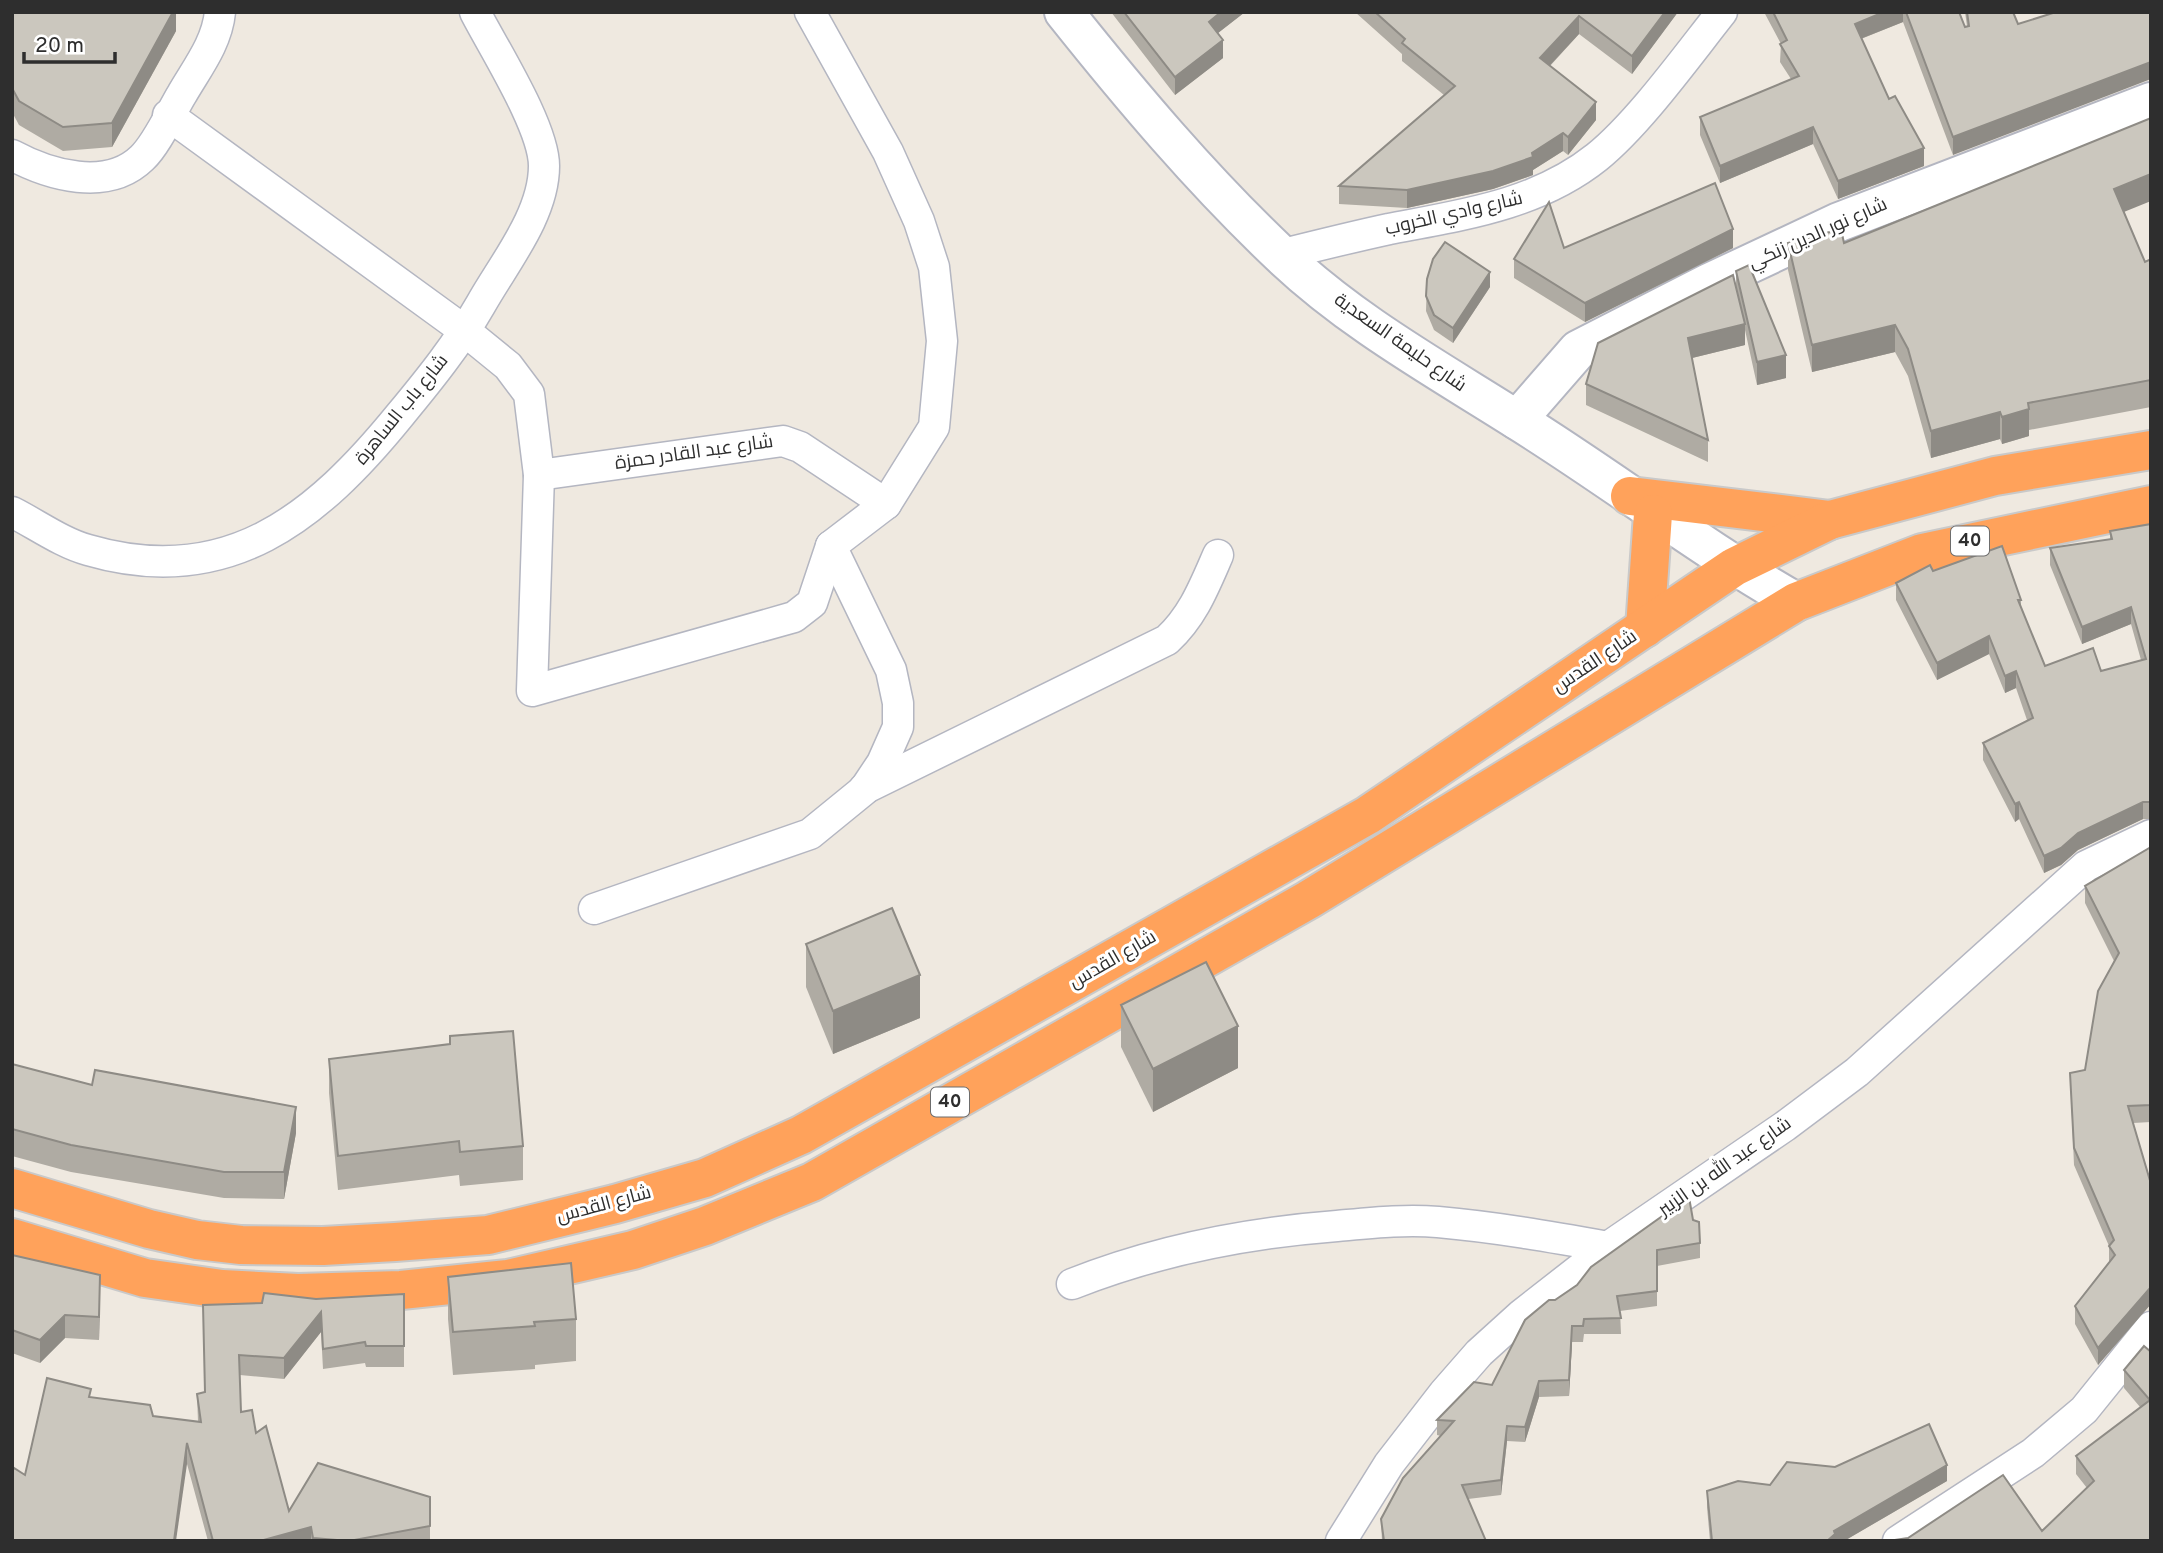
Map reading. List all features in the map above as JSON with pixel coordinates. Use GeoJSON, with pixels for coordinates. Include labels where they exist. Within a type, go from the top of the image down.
{"type":"FeatureCollection","features":[{"type":"Feature","properties":{"kind":"highway","name":"شارع القدس"},"geometry":{"type":"LineString","coordinates":[[12,1188],[197,1240],[241,1245],[323,1247],[488,1235],[615,1204],[705,1178],[801,1135],[1368,815],[1734,567],[1830,520],[1995,476],[2151,450]]}},
{"type":"Feature","properties":{"kind":"highway"},"geometry":{"type":"LineString","coordinates":[[1645,628],[1642,505],[1830,520]]}},
{"type":"Feature","properties":{"kind":"highway","name":"40"},"geometry":{"type":"LineString","coordinates":[[12,1238],[145,1278],[222,1289],[298,1293],[401,1290],[508,1279],[633,1250],[705,1226],[812,1182],[1308,900],[1796,602],[1922,553],[2151,505]]}},
{"type":"Feature","properties":{"kind":"street"},"geometry":{"type":"LineString","coordinates":[[12,155],[36,168],[74,179],[113,173],[142,158],[212,44],[220,12]]}},
{"type":"Feature","properties":{"kind":"street","name":"شارع باب الساهرة"},"geometry":{"type":"LineString","coordinates":[[12,512],[86,550],[137,560],[191,560],[244,547],[288,524],[359,466],[465,331],[531,215],[542,189],[544,164],[537,133],[475,12]]}},
{"type":"Feature","properties":{"kind":"street"},"geometry":{"type":"LineString","coordinates":[[168,116],[465,331],[508,366],[529,394],[539,475],[532,691],[794,617],[812,603],[831,546],[886,504],[934,427],[941,368],[940,307],[934,267],[919,221],[888,152],[810,12]]}},
{"type":"Feature","properties":{"kind":"street","name":"شارع حليمة السعدية"},"geometry":{"type":"LineString","coordinates":[[1064,12],[1195,168],[1280,255],[1359,319],[1434,371],[1517,420],[1734,567],[1796,602]]}},
{"type":"Feature","properties":{"kind":"street","name":"شارع وادي الخروب"},"geometry":{"type":"LineString","coordinates":[[1280,255],[1468,214],[1530,196],[1565,180],[1599,156],[1722,12]]}},
{"type":"Feature","properties":{"kind":"street","name":"شارع نور الدين زنكي"},"geometry":{"type":"LineString","coordinates":[[1517,420],[1578,350],[1698,289],[1839,222],[2151,102]]}},
{"type":"Feature","properties":{"kind":"street","name":"شارع عبد القادر حمزة"},"geometry":{"type":"LineString","coordinates":[[539,475],[783,441],[800,447],[886,504]]}},
{"type":"Feature","properties":{"kind":"street"},"geometry":{"type":"LineString","coordinates":[[831,546],[891,670],[898,703],[898,727],[893,744],[864,790]]}},
{"type":"Feature","properties":{"kind":"street"},"geometry":{"type":"LineString","coordinates":[[594,909],[783,846],[810,834],[864,790],[1167,640],[1184,625],[1195,607],[1218,555]]}},
{"type":"Feature","properties":{"kind":"street","name":"شارع عبد الله بن الزبير"},"geometry":{"type":"LineString","coordinates":[[1341,1541],[1389,1464],[1479,1353],[1521,1315],[1608,1247],[1785,1126],[1857,1072],[2085,866],[2151,835]]}},
{"type":"Feature","properties":{"kind":"street"},"geometry":{"type":"LineString","coordinates":[[1072,1284],[1122,1264],[1205,1242],[1282,1230],[1366,1223],[1436,1222],[1608,1247]]}},
{"type":"Feature","properties":{"kind":"street"},"geometry":{"type":"LineString","coordinates":[[1898,1541],[2033,1453],[2084,1410],[2151,1327]]}},
{"type":"Feature","properties":{"kind":"building"},"geometry":{"type":"Polygon","coordinates":[[[12,12],[173,12],[112,123],[63,127],[19,101],[12,88],[12,12]]]}},
{"type":"Feature","properties":{"kind":"building"},"geometry":{"type":"Polygon","coordinates":[[[1124,12],[1221,12],[1209,22],[1223,40],[1175,77],[1124,12]]]}},
{"type":"Feature","properties":{"kind":"building"},"geometry":{"type":"Polygon","coordinates":[[[1375,12],[1665,12],[1632,56],[1579,16],[1540,58],[1596,102],[1568,137],[1563,133],[1532,153],[1533,157],[1493,171],[1407,190],[1339,186],[1455,86],[1402,43],[1405,39],[1375,12]]]}},
{"type":"Feature","properties":{"kind":"building"},"geometry":{"type":"Polygon","coordinates":[[[1773,12],[1884,12],[1855,24],[1889,99],[1895,96],[1924,148],[1838,181],[1813,127],[1720,166],[1700,117],[1799,76],[1780,44],[1787,40],[1773,12]]]}},
{"type":"Feature","properties":{"kind":"building"},"geometry":{"type":"Polygon","coordinates":[[[1906,12],[1959,12],[1965,27],[1969,26],[1967,12],[2013,12],[2018,24],[2056,12],[2150,12],[2151,62],[1953,137],[1906,12]]]}},
{"type":"Feature","properties":{"kind":"building"},"geometry":{"type":"Polygon","coordinates":[[[2151,118],[2151,174],[2114,189],[2145,262],[2151,259],[2151,380],[2028,403],[2029,409],[2002,417],[2000,412],[1931,431],[1908,349],[1895,325],[1812,345],[1788,243],[1841,229],[1844,243],[2151,118]]]}},
{"type":"Feature","properties":{"kind":"building"},"geometry":{"type":"Polygon","coordinates":[[[1715,183],[1733,229],[1585,303],[1514,259],[1549,202],[1564,248],[1715,183]]]}},
{"type":"Feature","properties":{"kind":"building"},"geometry":{"type":"Polygon","coordinates":[[[1445,242],[1490,272],[1453,328],[1434,315],[1426,296],[1427,279],[1433,259],[1445,242]]]}},
{"type":"Feature","properties":{"kind":"building"},"geometry":{"type":"Polygon","coordinates":[[[1749,265],[1786,355],[1757,362],[1736,271],[1749,265]]]}},
{"type":"Feature","properties":{"kind":"building"},"geometry":{"type":"Polygon","coordinates":[[[1733,275],[1745,324],[1688,338],[1708,440],[1586,384],[1598,343],[1733,275]]]}},
{"type":"Feature","properties":{"kind":"building"},"geometry":{"type":"Polygon","coordinates":[[[2151,524],[2151,802],[2143,802],[2078,833],[2061,848],[2044,856],[2019,802],[2015,804],[1983,743],[2033,718],[2016,671],[2005,676],[1989,636],[1937,663],[1896,583],[1930,565],[1933,571],[2002,546],[2021,600],[2018,600],[2045,666],[2093,648],[2101,671],[2146,659],[2131,607],[2082,627],[2050,548],[2112,539],[2110,531],[2151,524]]]}},
{"type":"Feature","properties":{"kind":"building"},"geometry":{"type":"Polygon","coordinates":[[[2151,847],[2151,1105],[2128,1106],[2151,1184],[2151,1287],[2098,1348],[2075,1306],[2115,1255],[2109,1246],[2114,1240],[2074,1148],[2070,1073],[2085,1070],[2098,991],[2119,953],[2085,886],[2151,847]]]}},
{"type":"Feature","properties":{"kind":"building"},"geometry":{"type":"Polygon","coordinates":[[[892,908],[920,975],[833,1011],[806,944],[892,908]]]}},
{"type":"Feature","properties":{"kind":"building"},"geometry":{"type":"Polygon","coordinates":[[[1206,962],[1238,1026],[1153,1069],[1121,1005],[1206,962]]]}},
{"type":"Feature","properties":{"kind":"building"},"geometry":{"type":"Polygon","coordinates":[[[513,1031],[523,1146],[460,1152],[459,1141],[338,1156],[329,1059],[450,1044],[450,1036],[513,1031]]]}},
{"type":"Feature","properties":{"kind":"building"},"geometry":{"type":"Polygon","coordinates":[[[12,1064],[92,1085],[95,1070],[296,1107],[284,1172],[224,1172],[71,1145],[12,1129],[12,1064]]]}},
{"type":"Feature","properties":{"kind":"building"},"geometry":{"type":"Polygon","coordinates":[[[1689,1197],[1693,1220],[1699,1222],[1700,1243],[1657,1250],[1657,1291],[1617,1296],[1621,1318],[1584,1319],[1583,1326],[1572,1326],[1569,1380],[1539,1381],[1525,1427],[1507,1426],[1501,1480],[1462,1485],[1486,1541],[1384,1541],[1381,1519],[1403,1478],[1454,1421],[1437,1420],[1474,1382],[1492,1385],[1525,1320],[1549,1300],[1555,1300],[1577,1285],[1591,1267],[1689,1197]]]}},
{"type":"Feature","properties":{"kind":"building"},"geometry":{"type":"Polygon","coordinates":[[[12,1255],[100,1275],[99,1317],[65,1315],[40,1340],[12,1330],[12,1255]]]}},
{"type":"Feature","properties":{"kind":"building"},"geometry":{"type":"Polygon","coordinates":[[[571,1263],[576,1319],[534,1322],[535,1326],[453,1332],[448,1277],[571,1263]]]}},
{"type":"Feature","properties":{"kind":"building"},"geometry":{"type":"Polygon","coordinates":[[[264,1293],[316,1299],[404,1294],[404,1346],[366,1346],[365,1342],[323,1349],[321,1312],[284,1358],[239,1355],[241,1412],[252,1410],[256,1433],[266,1426],[289,1511],[318,1463],[430,1497],[430,1526],[349,1541],[313,1538],[311,1527],[260,1541],[213,1541],[187,1443],[174,1541],[12,1541],[12,1472],[14,1468],[25,1475],[47,1378],[91,1389],[89,1397],[150,1405],[153,1416],[201,1422],[197,1394],[205,1392],[203,1305],[262,1303],[264,1293]]]}},
{"type":"Feature","properties":{"kind":"building"},"geometry":{"type":"Polygon","coordinates":[[[2144,1346],[2151,1352],[2151,1541],[1894,1541],[1908,1538],[2003,1475],[2042,1531],[2094,1481],[2076,1456],[2150,1400],[2124,1370],[2144,1346]]]}},
{"type":"Feature","properties":{"kind":"building"},"geometry":{"type":"Polygon","coordinates":[[[1929,1424],[1947,1465],[1834,1531],[1835,1534],[1827,1541],[1712,1541],[1707,1491],[1738,1481],[1770,1485],[1787,1462],[1835,1467],[1929,1424]]]}}]}
